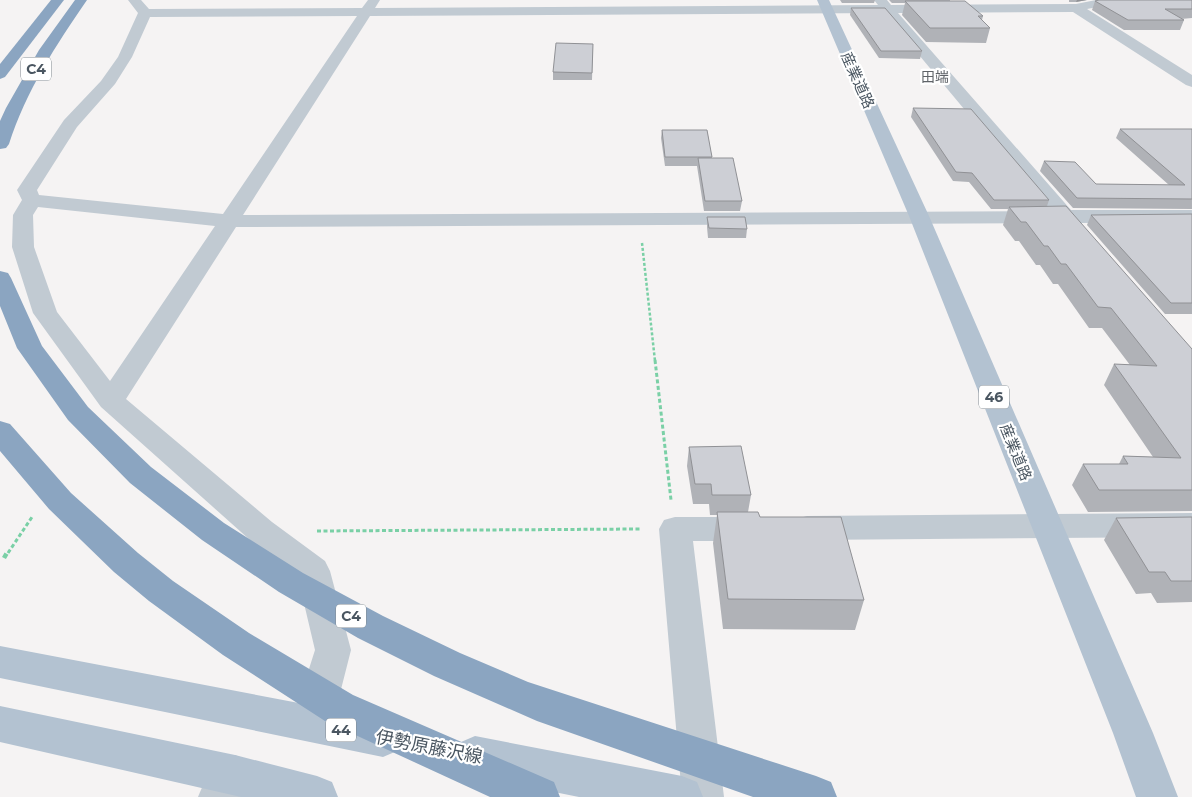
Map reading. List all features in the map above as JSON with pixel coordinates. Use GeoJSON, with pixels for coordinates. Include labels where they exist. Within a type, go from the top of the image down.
{"type":"FeatureCollection","features":[{"type":"Feature","properties":{"kind":"highway"},"geometry":{"type":"LineString","coordinates":[[0,74],[18,48],[44,0]]}},
{"type":"Feature","properties":{"kind":"highway","name":"C4"},"geometry":{"type":"LineString","coordinates":[[0,74],[58,0]]}},
{"type":"Feature","properties":{"kind":"highway","name":"C4"},"geometry":{"type":"LineString","coordinates":[[0,144],[8,121],[27,82],[81,0]]}},
{"type":"Feature","properties":{"kind":"highway"},"geometry":{"type":"LineString","coordinates":[[0,114],[47,48],[93,0]]}},
{"type":"Feature","properties":{"kind":"highway","name":"C4"},"geometry":{"type":"LineString","coordinates":[[0,278],[20,331],[50,380],[89,426],[144,479],[211,530],[292,582],[393,640],[517,695],[657,745],[816,797]]}},
{"type":"Feature","properties":{"kind":"highway"},"geometry":{"type":"LineString","coordinates":[[0,431],[31,472],[82,526],[155,586],[236,644],[338,707],[465,766],[539,797]]}},
{"type":"Feature","properties":{"kind":"main road","name":"産業道路"},"geometry":{"type":"LineString","coordinates":[[825,4],[919,216],[1133,733],[1157,797]]}},
{"type":"Feature","properties":{"kind":"main road","name":"伊勢原藤沢線"},"geometry":{"type":"LineString","coordinates":[[0,662],[682,797]]}},
{"type":"Feature","properties":{"kind":"main road"},"geometry":{"type":"LineString","coordinates":[[0,724],[227,786],[317,797]]}},
{"type":"Feature","properties":{"kind":"street"},"geometry":{"type":"LineString","coordinates":[[32,200],[27,190],[44,161],[70,124],[108,84],[125,57],[140,6],[884,4],[1076,8],[1114,0]]}},
{"type":"Feature","properties":{"kind":"street"},"geometry":{"type":"LineString","coordinates":[[884,4],[1084,238]]}},
{"type":"Feature","properties":{"kind":"street"},"geometry":{"type":"LineString","coordinates":[[111,401],[370,6]]}},
{"type":"Feature","properties":{"kind":"street"},"geometry":{"type":"LineString","coordinates":[[1076,8],[1192,82]]}},
{"type":"Feature","properties":{"kind":"street"},"geometry":{"type":"LineString","coordinates":[[32,200],[230,221],[1192,216]]}},
{"type":"Feature","properties":{"kind":"street"},"geometry":{"type":"LineString","coordinates":[[32,200],[23,215],[23,247],[45,313],[111,401],[261,531],[314,571],[333,650],[311,724]]}},
{"type":"Feature","properties":{"kind":"street"},"geometry":{"type":"LineString","coordinates":[[703,797],[675,529],[1192,525]]}},
{"type":"Feature","properties":{"kind":"path"},"geometry":{"type":"LineString","coordinates":[[261,531],[675,529],[639,218]]}},
{"type":"Feature","properties":{"kind":"building"},"geometry":{"type":"Polygon","coordinates":[[[1192,0],[1192,9],[1165,9],[1184,20],[1128,20],[1095,1],[1192,0]]]}},
{"type":"Feature","properties":{"kind":"building"},"geometry":{"type":"Polygon","coordinates":[[[905,1],[965,1],[983,16],[978,16],[990,28],[930,28],[905,1]]]}},
{"type":"Feature","properties":{"kind":"building"},"geometry":{"type":"Polygon","coordinates":[[[851,8],[885,8],[922,51],[881,51],[851,8]]]}},
{"type":"Feature","properties":{"kind":"building"},"geometry":{"type":"Polygon","coordinates":[[[556,43],[593,44],[592,73],[553,72],[556,43]]]}},
{"type":"Feature","properties":{"kind":"building"},"geometry":{"type":"Polygon","coordinates":[[[913,108],[971,109],[1049,200],[994,200],[972,173],[956,172],[913,108]]]}},
{"type":"Feature","properties":{"kind":"building"},"geometry":{"type":"Polygon","coordinates":[[[1120,129],[1192,129],[1192,199],[1077,198],[1044,161],[1075,162],[1096,184],[1185,185],[1120,129]]]}},
{"type":"Feature","properties":{"kind":"building"},"geometry":{"type":"Polygon","coordinates":[[[662,130],[707,130],[712,157],[665,157],[662,130]]]}},
{"type":"Feature","properties":{"kind":"building"},"geometry":{"type":"Polygon","coordinates":[[[698,158],[733,158],[742,201],[705,201],[698,158]]]}},
{"type":"Feature","properties":{"kind":"building"},"geometry":{"type":"Polygon","coordinates":[[[1066,206],[1192,349],[1192,490],[1099,490],[1083,464],[1128,464],[1123,456],[1181,458],[1114,364],[1157,366],[1111,308],[1098,307],[1066,264],[1061,264],[1048,246],[1044,246],[1026,222],[1021,222],[1009,207],[1066,206]]]}},
{"type":"Feature","properties":{"kind":"building"},"geometry":{"type":"Polygon","coordinates":[[[1192,214],[1192,303],[1171,303],[1091,215],[1192,214]]]}},
{"type":"Feature","properties":{"kind":"building"},"geometry":{"type":"Polygon","coordinates":[[[707,217],[745,217],[747,229],[709,228],[707,217]]]}},
{"type":"Feature","properties":{"kind":"building"},"geometry":{"type":"Polygon","coordinates":[[[741,446],[751,495],[712,495],[711,484],[695,484],[689,447],[741,446]]]}},
{"type":"Feature","properties":{"kind":"building"},"geometry":{"type":"Polygon","coordinates":[[[717,512],[758,512],[760,517],[841,517],[864,600],[728,599],[717,512]]]}},
{"type":"Feature","properties":{"kind":"building"},"geometry":{"type":"Polygon","coordinates":[[[1192,517],[1192,581],[1171,581],[1165,572],[1149,572],[1116,518],[1192,517]]]}},
{"type":"Feature","properties":{"kind":"district","name":"田端"},"geometry":{"type":"Point","coordinates":[935,77]}}]}
